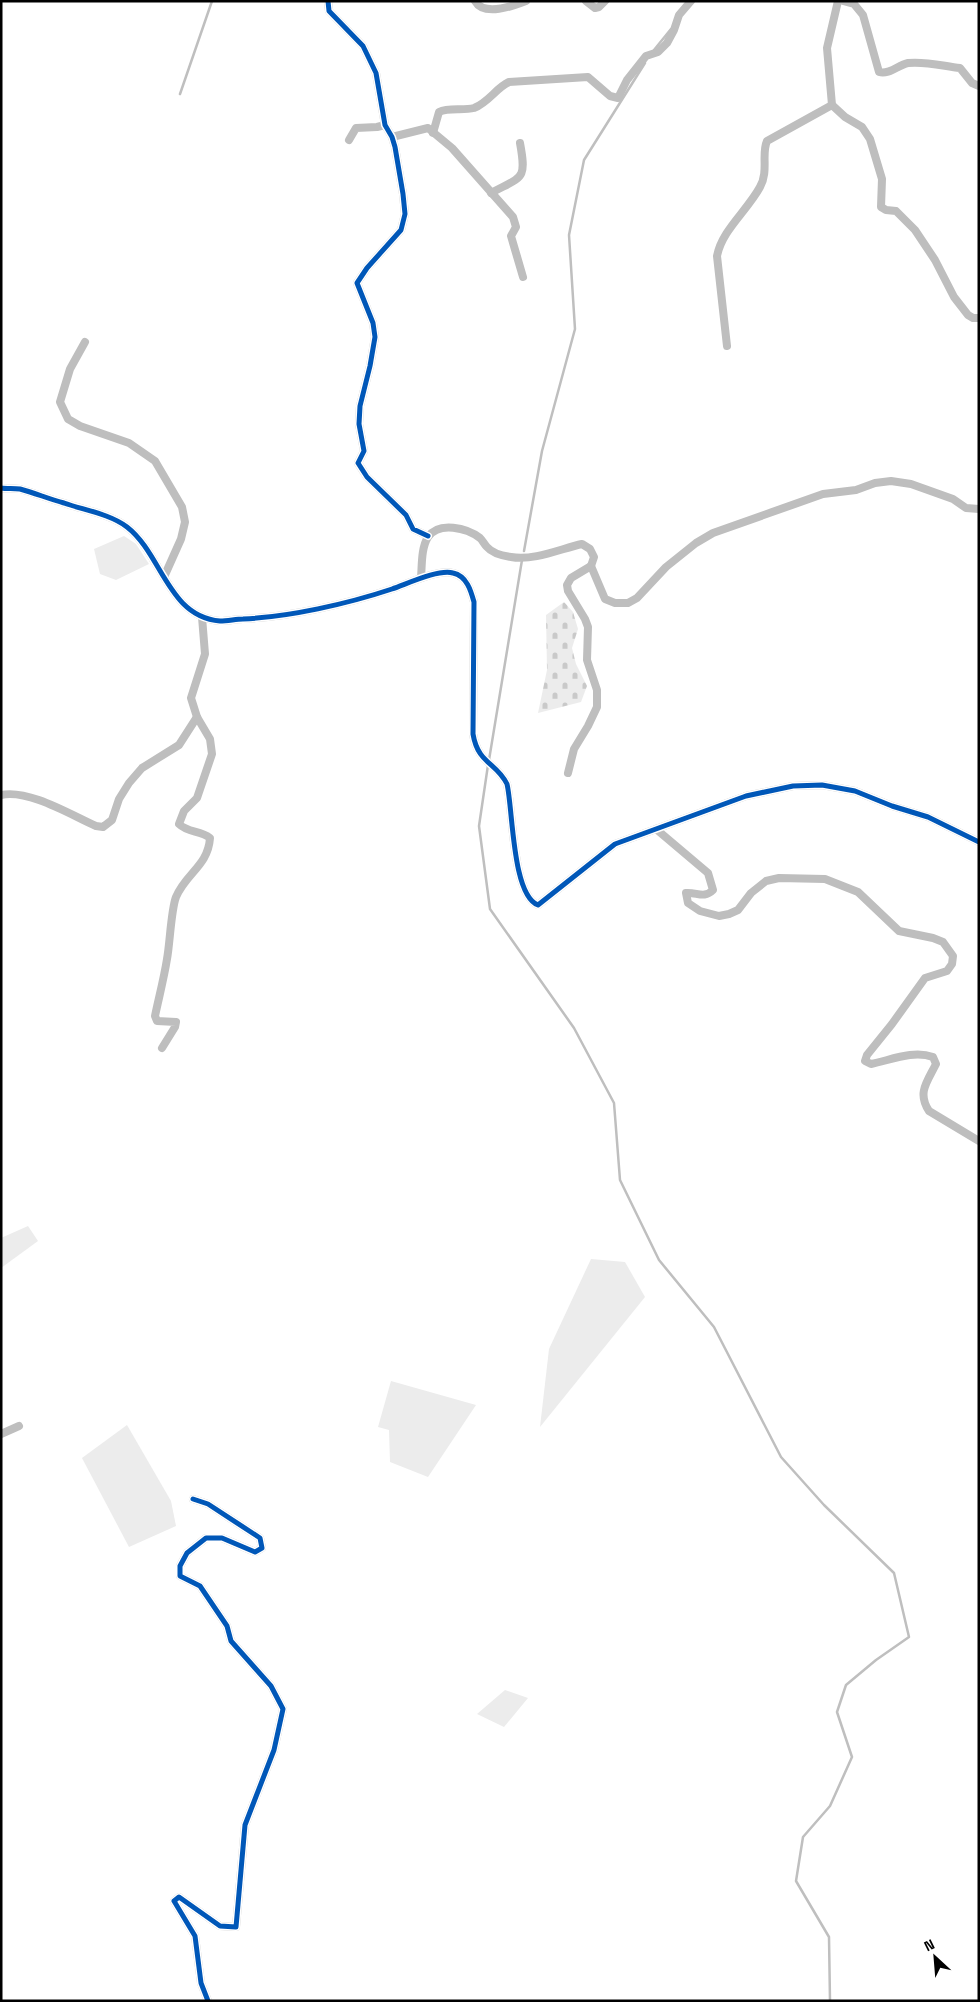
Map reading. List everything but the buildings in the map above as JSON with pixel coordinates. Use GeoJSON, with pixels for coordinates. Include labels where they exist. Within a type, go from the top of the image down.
{"type":"FeatureCollection","features":[{"type":"Feature","properties":{"kind":"street"},"geometry":{"type":"LineString","coordinates":[[328,1],[329,11],[363,46],[376,73],[385,125],[392,136],[403,194],[404,214],[401,230],[367,268],[357,283],[373,322],[375,337],[360,406],[358,424],[364,452],[358,463],[366,477],[406,515],[413,529],[428,536]]}},
{"type":"Feature","properties":{"kind":"street"},"geometry":{"type":"LineString","coordinates":[[475,1],[482,8],[505,9],[526,1]]}},
{"type":"Feature","properties":{"kind":"street"},"geometry":{"type":"LineString","coordinates":[[586,1],[595,8],[605,1]]}},
{"type":"Feature","properties":{"kind":"street"},"geometry":{"type":"LineString","coordinates":[[433,132],[438,112],[473,108],[487,101],[504,84],[509,82],[588,77],[610,96],[618,98],[627,80],[646,56],[658,52],[667,43],[679,15],[691,1]]}},
{"type":"Feature","properties":{"kind":"street"},"geometry":{"type":"LineString","coordinates":[[838,1],[827,48],[832,105],[845,116],[862,126],[870,139],[882,179],[881,207],[886,210],[896,210],[916,230],[944,275],[954,297],[968,315],[973,318],[979,318]]}},
{"type":"Feature","properties":{"kind":"street"},"geometry":{"type":"LineString","coordinates":[[843,1],[854,4],[863,15],[879,72],[885,73],[909,63],[929,63],[960,68],[975,86],[979,86]]}},
{"type":"Feature","properties":{"kind":"street"},"geometry":{"type":"LineString","coordinates":[[727,346],[717,256],[719,244],[761,186],[766,171],[765,146],[767,142],[832,105]]}},
{"type":"Feature","properties":{"kind":"street"},"geometry":{"type":"LineString","coordinates":[[349,140],[356,128],[385,125]]}},
{"type":"Feature","properties":{"kind":"street"},"geometry":{"type":"LineString","coordinates":[[392,136],[428,128],[452,148],[501,202],[516,222],[516,227],[510,236],[523,277]]}},
{"type":"Feature","properties":{"kind":"street"},"geometry":{"type":"LineString","coordinates":[[491,193],[520,177],[523,172],[524,164],[520,143]]}},
{"type":"Feature","properties":{"kind":"street"},"geometry":{"type":"LineString","coordinates":[[85,342],[70,369],[60,402],[68,419],[129,444],[155,461],[182,507],[185,522],[182,539],[164,577]]}},
{"type":"Feature","properties":{"kind":"street"},"geometry":{"type":"LineString","coordinates":[[591,566],[605,599],[615,603],[628,604],[637,598],[666,567],[696,542],[713,533],[823,494],[856,490],[875,483],[891,481],[911,484],[953,499],[966,508],[979,509]]}},
{"type":"Feature","properties":{"kind":"street"},"geometry":{"type":"LineString","coordinates":[[1,488],[19,489],[106,516],[128,528],[142,544],[176,595],[190,610],[202,617],[220,621],[273,618],[391,590],[421,578],[455,573],[467,583],[474,602],[473,734],[476,747],[488,765],[502,775],[507,784],[515,855],[525,892],[538,905],[615,844],[746,796],[793,786],[822,784],[855,791],[892,806],[928,817],[979,842]]}},
{"type":"Feature","properties":{"kind":"street"},"geometry":{"type":"LineString","coordinates":[[421,578],[424,548],[428,536],[440,529],[454,527],[472,533],[481,539],[488,549],[513,558],[543,555],[582,544],[590,549],[594,557],[591,566],[571,578],[567,584],[568,590],[588,627],[588,660],[597,690],[597,707],[574,748],[568,772]]}},
{"type":"Feature","properties":{"kind":"street"},"geometry":{"type":"LineString","coordinates":[[162,1048],[176,1022],[158,1021],[155,1016],[167,961],[176,898],[184,883],[204,861],[210,847],[210,838],[203,832],[184,829],[179,824],[184,810],[197,798],[212,754],[210,739],[197,718],[191,698],[205,654],[202,617]]}},
{"type":"Feature","properties":{"kind":"street"},"geometry":{"type":"LineString","coordinates":[[1,795],[7,794],[34,798],[96,826],[103,827],[112,820],[119,799],[129,783],[142,768],[179,745],[197,718]]}},
{"type":"Feature","properties":{"kind":"street"},"geometry":{"type":"LineString","coordinates":[[656,829],[708,873],[713,890],[709,894],[700,896],[693,892],[686,893],[688,903],[700,911],[719,916],[738,910],[751,893],[766,881],[785,878],[825,879],[858,892],[898,932],[934,938],[943,942],[953,956],[952,964],[948,971],[924,978],[865,1058],[870,1064],[924,1054],[933,1058],[936,1064],[922,1095],[924,1103],[929,1111],[979,1141]]}},
{"type":"Feature","properties":{"kind":"street"},"geometry":{"type":"LineString","coordinates":[[1,1434],[19,1426]]}},
{"type":"Feature","properties":{"kind":"street"},"geometry":{"type":"LineString","coordinates":[[192,1499],[208,1504],[260,1538],[262,1548],[256,1552],[222,1538],[206,1538],[187,1553],[180,1566],[180,1576],[200,1586],[227,1626],[231,1641],[271,1686],[283,1709],[274,1750],[245,1825],[236,1927],[220,1926],[180,1897],[174,1901],[195,1936],[201,1983],[208,2001]]}},
{"type":"Feature","properties":{"kind":"green space"},"geometry":{"type":"Polygon","coordinates":[[[124,536],[136,544],[149,564],[116,580],[100,574],[94,549],[124,536]]]}},
{"type":"Feature","properties":{"kind":"green space"},"geometry":{"type":"Polygon","coordinates":[[[564,602],[573,612],[578,629],[572,648],[576,664],[587,686],[581,702],[538,713],[547,670],[546,615],[564,602]]]}},
{"type":"Feature","properties":{"kind":"green space"},"geometry":{"type":"Polygon","coordinates":[[[28,1226],[38,1241],[1,1268],[1,1238],[28,1226]]]}},
{"type":"Feature","properties":{"kind":"green space"},"geometry":{"type":"Polygon","coordinates":[[[591,1259],[625,1262],[645,1297],[540,1427],[549,1349],[591,1259]]]}},
{"type":"Feature","properties":{"kind":"green space"},"geometry":{"type":"Polygon","coordinates":[[[391,1381],[476,1405],[428,1477],[390,1462],[389,1430],[378,1427],[391,1381]]]}},
{"type":"Feature","properties":{"kind":"green space"},"geometry":{"type":"Polygon","coordinates":[[[127,1425],[171,1501],[176,1526],[129,1547],[82,1458],[127,1425]]]}},
{"type":"Feature","properties":{"kind":"green space"},"geometry":{"type":"Polygon","coordinates":[[[505,1690],[528,1698],[504,1727],[477,1714],[505,1690]]]}},
{"type":"Feature","properties":{"kind":"waterway"},"geometry":{"type":"LineString","coordinates":[[180,94],[212,1]]}},
{"type":"Feature","properties":{"kind":"waterway"},"geometry":{"type":"LineString","coordinates":[[654,50],[671,29]]}},
{"type":"Feature","properties":{"kind":"waterway"},"geometry":{"type":"LineString","coordinates":[[524,551],[542,451],[575,329],[569,235],[584,160],[645,63]]}},
{"type":"Feature","properties":{"kind":"waterway"},"geometry":{"type":"LineString","coordinates":[[489,760],[522,560]]}},
{"type":"Feature","properties":{"kind":"waterway"},"geometry":{"type":"LineString","coordinates":[[488,765],[479,826],[490,909],[574,1028],[614,1103],[620,1180],[659,1260],[714,1327],[781,1457],[824,1505],[894,1573],[909,1637],[876,1660],[846,1685],[837,1712],[852,1757],[830,1806],[803,1837],[796,1881],[829,1937],[830,2001]]}},
{"type":"Feature","properties":{"kind":"cycle path"},"geometry":{"type":"LineString","coordinates":[[328,1],[329,11],[363,46],[376,73],[385,125],[395,147],[405,214],[401,230],[367,268],[357,283],[373,323],[375,337],[360,406],[359,424],[364,451],[358,463],[367,477],[406,515],[413,529],[428,536]]}},
{"type":"Feature","properties":{"kind":"cycle path"},"geometry":{"type":"LineString","coordinates":[[1,488],[26,491],[97,513],[127,527],[139,539],[177,597],[188,608],[203,617],[220,621],[279,616],[337,605],[375,595],[439,573],[453,573],[462,577],[468,584],[474,602],[473,734],[475,744],[483,757],[498,771],[507,784],[518,869],[529,898],[538,905],[615,844],[746,796],[793,786],[822,785],[855,791],[892,806],[928,817],[979,842]]}},
{"type":"Feature","properties":{"kind":"cycle path"},"geometry":{"type":"LineString","coordinates":[[193,1499],[208,1504],[260,1538],[262,1548],[255,1552],[222,1538],[206,1538],[187,1553],[180,1566],[180,1576],[200,1586],[227,1626],[231,1641],[271,1686],[283,1709],[274,1750],[245,1825],[236,1927],[220,1926],[179,1897],[174,1901],[195,1936],[201,1983],[208,2001]]}}]}
